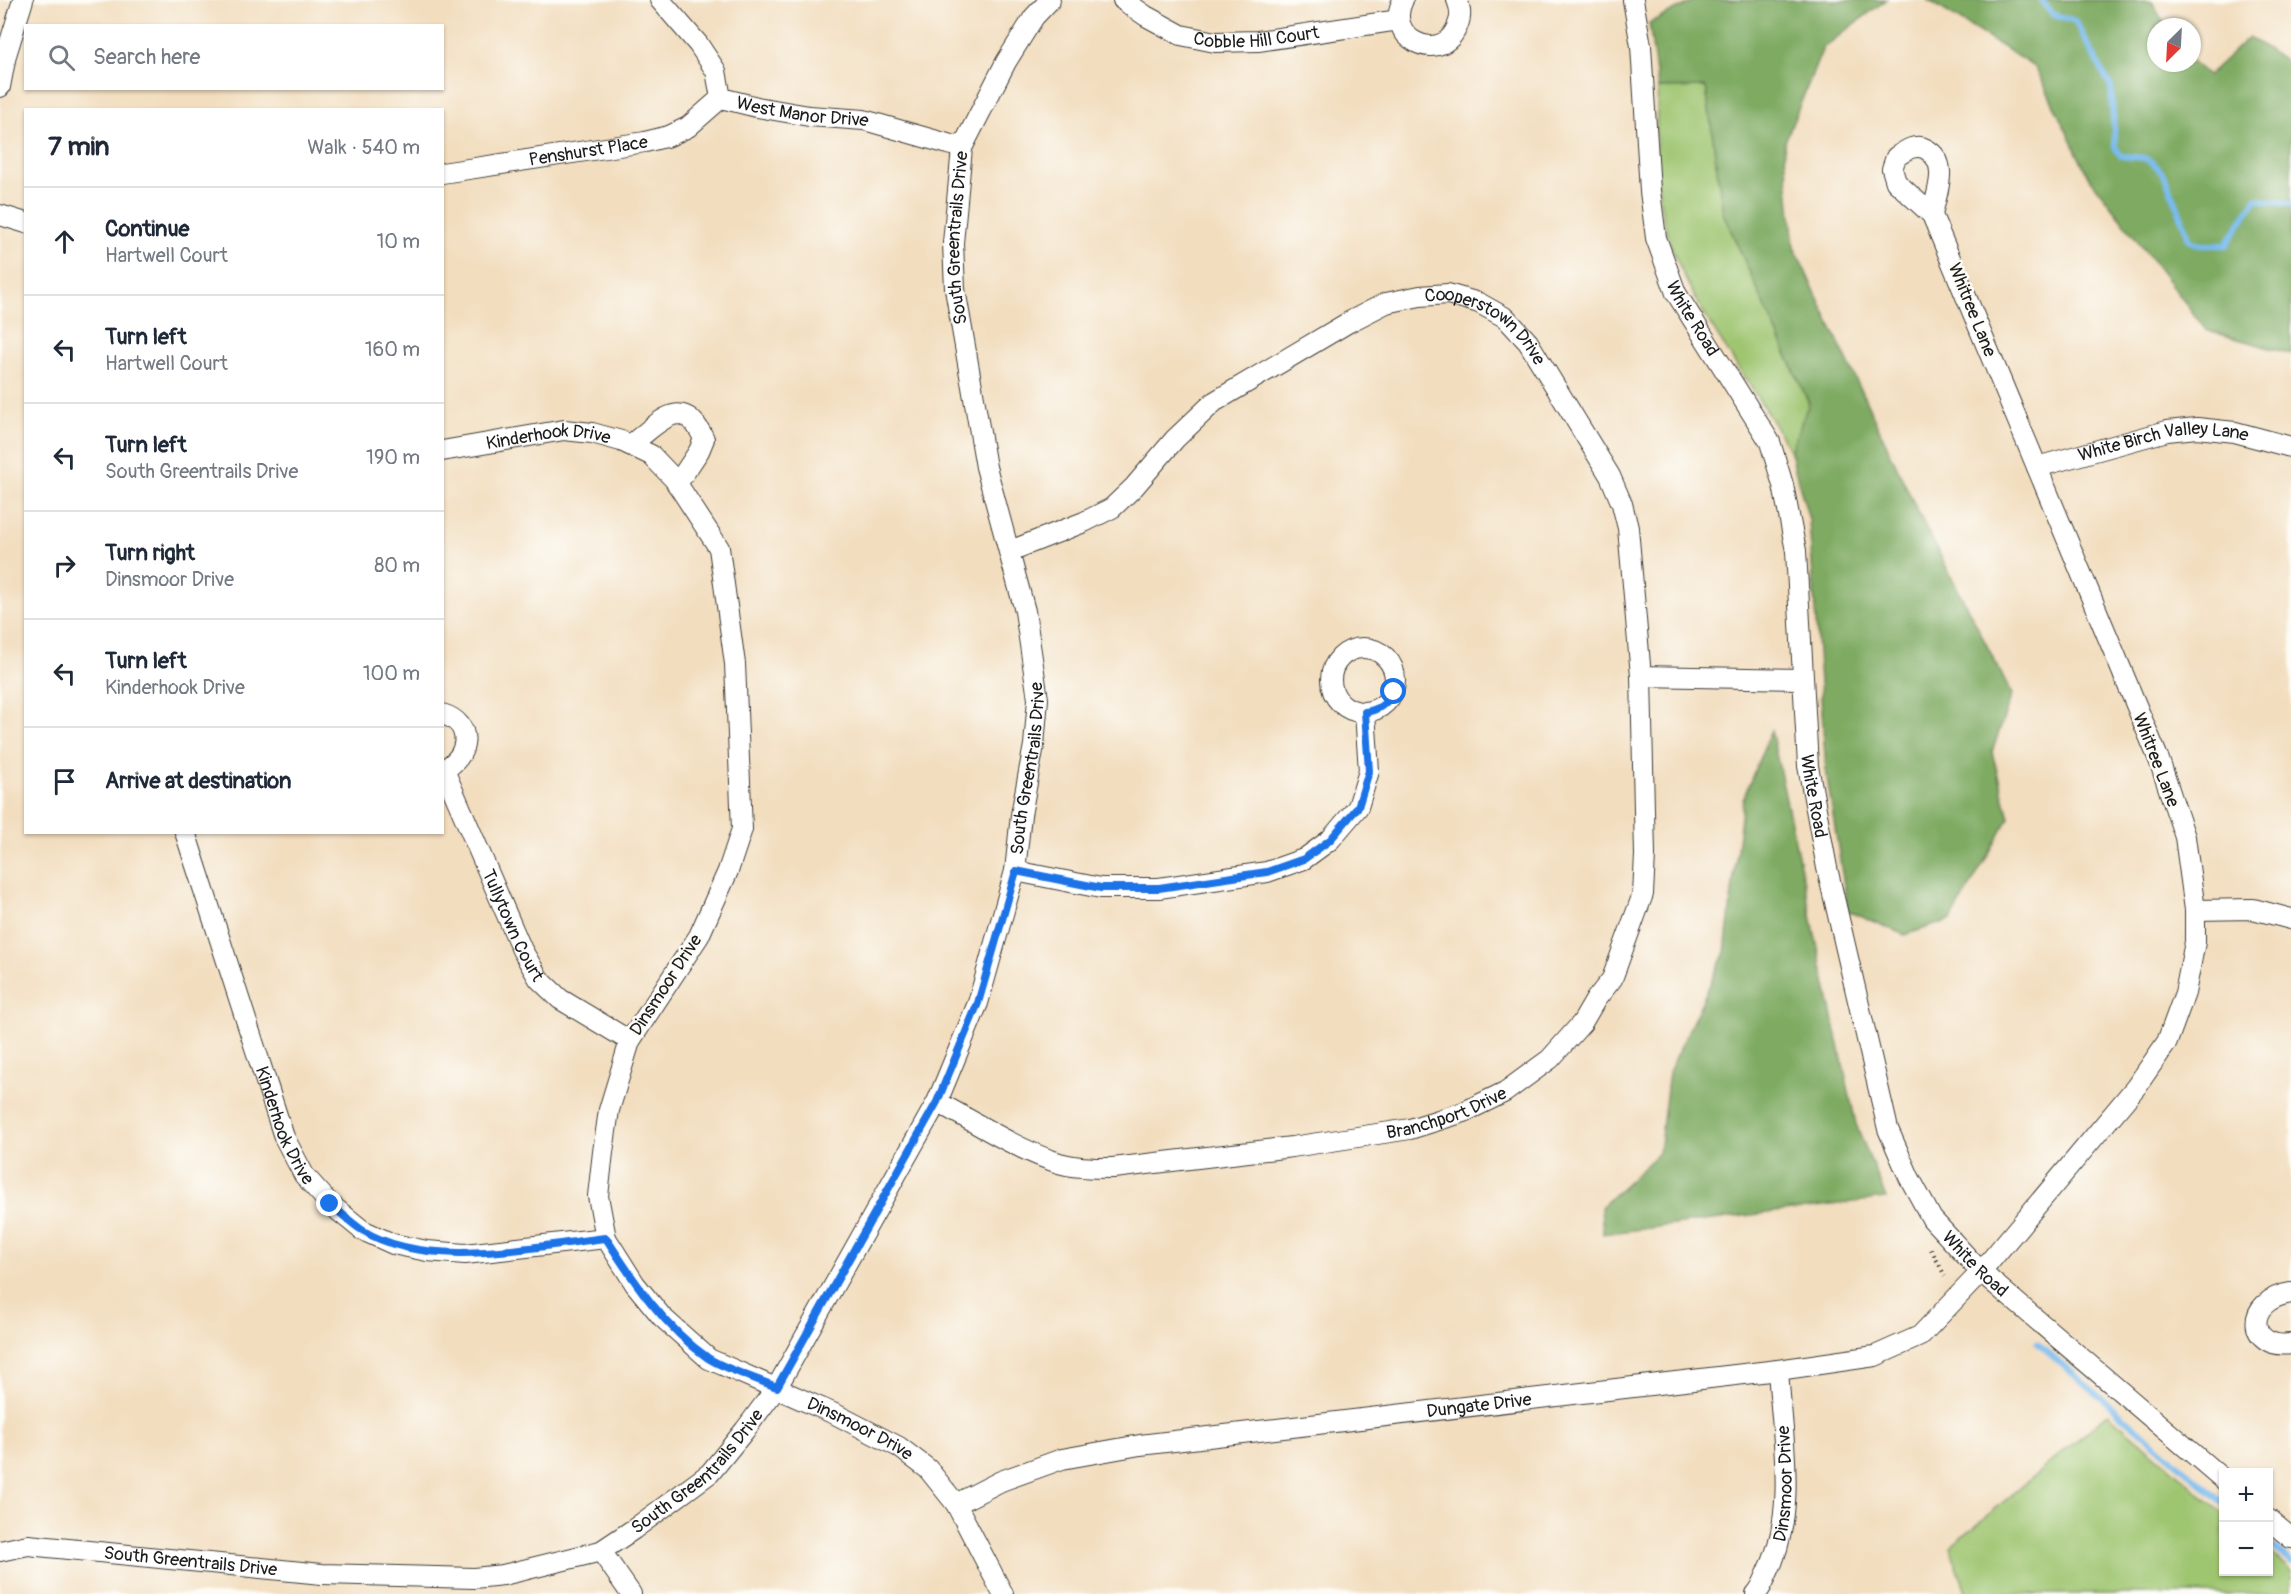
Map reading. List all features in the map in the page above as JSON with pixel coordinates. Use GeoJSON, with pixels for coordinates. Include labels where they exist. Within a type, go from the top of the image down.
{"type":"FeatureCollection","features":[{"type":"Feature","properties":{"kind":"street"},"geometry":{"type":"LineString","coordinates":[[0,87],[6,55],[23,0]]}},
{"type":"Feature","properties":{"kind":"street","name":"West Manor Drive"},"geometry":{"type":"LineString","coordinates":[[660,0],[698,44],[716,71],[721,98],[809,116],[864,120],[962,148]]}},
{"type":"Feature","properties":{"kind":"street","name":"South Greentrails Drive"},"geometry":{"type":"LineString","coordinates":[[3,1546],[28,1545],[322,1574],[474,1578],[503,1575],[601,1551],[710,1473],[777,1387],[937,1102],[978,1003],[1016,871],[1021,815],[1034,745],[1038,699],[1025,611],[986,467],[955,289],[953,243],[962,148],[1006,62],[1034,17],[1050,0]]}},
{"type":"Feature","properties":{"kind":"street","name":"Cobble Hill Court"},"geometry":{"type":"LineString","coordinates":[[1123,0],[1146,16],[1181,35],[1215,42],[1258,41],[1399,20]]}},
{"type":"Feature","properties":{"kind":"street"},"geometry":{"type":"LineString","coordinates":[[1403,0],[1398,14],[1402,30],[1418,44],[1428,46],[1444,43],[1452,36],[1460,23],[1461,12],[1457,0]]}},
{"type":"Feature","properties":{"kind":"street","name":"White Road"},"geometry":{"type":"LineString","coordinates":[[1632,0],[1641,46],[1650,191],[1656,238],[1676,293],[1770,442],[1783,485],[1796,551],[1808,766],[1827,868],[1888,1129],[1909,1177],[1932,1219],[1981,1272],[2219,1477]]}},
{"type":"Feature","properties":{"kind":"street","name":"Penshurst Place"},"geometry":{"type":"LineString","coordinates":[[444,173],[645,142],[669,136],[688,127],[721,98]]}},
{"type":"Feature","properties":{"kind":"street"},"geometry":{"type":"LineString","coordinates":[[0,215],[24,222]]}},
{"type":"Feature","properties":{"kind":"street","name":"Whitree Lane"},"geometry":{"type":"LineString","coordinates":[[1932,215],[2158,760],[2184,837],[2195,910],[2195,942],[2185,993],[2167,1042],[2136,1087],[1981,1272]]}},
{"type":"Feature","properties":{"kind":"street","name":"Cooperstown Drive"},"geometry":{"type":"LineString","coordinates":[[1010,551],[1084,522],[1112,508],[1134,487],[1175,439],[1214,402],[1349,322],[1386,303],[1420,296],[1448,294],[1479,303],[1506,318],[1528,342],[1610,476],[1622,504],[1628,528],[1641,676]]}},
{"type":"Feature","properties":{"kind":"street"},"geometry":{"type":"LineString","coordinates":[[630,445],[672,414],[683,414],[692,419],[704,439],[699,451],[677,484]]}},
{"type":"Feature","properties":{"kind":"street","name":"White Birch Valley Lane"},"geometry":{"type":"LineString","coordinates":[[2037,467],[2166,431],[2197,428],[2235,432],[2291,447]]}},
{"type":"Feature","properties":{"kind":"street","name":"Kinderhook Drive"},"geometry":{"type":"LineString","coordinates":[[444,451],[564,430],[592,433],[651,454]]}},
{"type":"Feature","properties":{"kind":"street","name":"Dinsmoor Drive"},"geometry":{"type":"LineString","coordinates":[[651,454],[677,484],[718,548],[735,664],[742,829],[728,871],[699,936],[630,1041],[609,1110],[603,1152],[598,1196],[606,1238],[634,1284],[662,1317],[709,1359],[837,1415],[898,1447],[928,1469],[956,1504],[1003,1594]]}},
{"type":"Feature","properties":{"kind":"street"},"geometry":{"type":"LineString","coordinates":[[1641,676],[1802,679]]}},
{"type":"Feature","properties":{"kind":"street","name":"Branchport Drive"},"geometry":{"type":"LineString","coordinates":[[937,1102],[1055,1162],[1084,1167],[1113,1168],[1292,1147],[1410,1129],[1464,1112],[1504,1092],[1550,1059],[1582,1023],[1596,999],[1612,979],[1636,916],[1642,894],[1645,855],[1641,676]]}},
{"type":"Feature","properties":{"kind":"street"},"geometry":{"type":"LineString","coordinates":[[1016,871],[1101,888],[1159,888],[1267,872],[1304,859],[1330,840],[1358,807],[1369,771],[1365,712]]}},
{"type":"Feature","properties":{"kind":"street","name":"Tullytown Court"},"geometry":{"type":"LineString","coordinates":[[444,715],[454,719],[461,727],[465,745],[456,763],[444,769]]}},
{"type":"Feature","properties":{"kind":"street","name":"Tullytown Court"},"geometry":{"type":"LineString","coordinates":[[444,772],[522,950],[539,979],[560,999],[630,1041]]}},
{"type":"Feature","properties":{"kind":"street","name":"Kinderhook Drive"},"geometry":{"type":"LineString","coordinates":[[186,834],[284,1137],[304,1175],[330,1204],[362,1230],[393,1244],[427,1251],[465,1254],[606,1238]]}},
{"type":"Feature","properties":{"kind":"street"},"geometry":{"type":"LineString","coordinates":[[2195,910],[2253,909],[2291,919]]}},
{"type":"Feature","properties":{"kind":"street","name":"Dungate Drive"},"geometry":{"type":"LineString","coordinates":[[956,1504],[1001,1481],[1062,1459],[1140,1445],[1778,1370],[1875,1356],[1920,1336],[1981,1272]]}},
{"type":"Feature","properties":{"kind":"street"},"geometry":{"type":"LineString","coordinates":[[2291,1293],[2278,1294],[2258,1312],[2255,1319],[2264,1337],[2279,1345],[2291,1344]]}},
{"type":"Feature","properties":{"kind":"street","name":"Dinsmoor Drive"},"geometry":{"type":"LineString","coordinates":[[1760,1593],[1771,1567],[1785,1505],[1778,1370]]}},
{"type":"Feature","properties":{"kind":"street"},"geometry":{"type":"LineString","coordinates":[[2272,1522],[2291,1538]]}},
{"type":"Feature","properties":{"kind":"street"},"geometry":{"type":"LineString","coordinates":[[601,1551],[631,1594]]}},
{"type":"Feature","properties":{"kind":"green space"},"geometry":{"type":"Polygon","coordinates":[[[1696,0],[1886,0],[1823,48],[1784,144],[1794,247],[1919,514],[2012,694],[1992,752],[2009,818],[1951,920],[1905,935],[1848,911],[1826,771],[1809,520],[1790,452],[1809,403],[1723,213],[1706,87],[1658,88],[1649,23],[1696,0]]]}},
{"type":"Feature","properties":{"kind":"green space"},"geometry":{"type":"Polygon","coordinates":[[[1928,0],[2151,0],[2161,18],[2147,18],[2147,72],[2201,72],[2201,69],[2208,75],[2249,37],[2291,65],[2291,354],[2206,330],[2088,176],[2036,68],[1928,0]]]}},
{"type":"Feature","properties":{"kind":"green space"},"geometry":{"type":"Polygon","coordinates":[[[1706,87],[1723,213],[1809,404],[1790,452],[1698,303],[1666,232],[1657,170],[1658,88],[1706,87]]]}},
{"type":"Feature","properties":{"kind":"green space"},"geometry":{"type":"Polygon","coordinates":[[[1771,730],[1856,1124],[1886,1198],[1603,1234],[1601,1207],[1659,1153],[1669,1072],[1725,952],[1743,799],[1771,730]]]}},
{"type":"Feature","properties":{"kind":"green space"},"geometry":{"type":"Polygon","coordinates":[[[2108,1414],[2219,1510],[2219,1576],[2273,1576],[2273,1555],[2291,1571],[2291,1594],[1967,1594],[1950,1547],[2108,1414]]]}},
{"type":"Feature","properties":{"kind":"waterway"},"geometry":{"type":"LineString","coordinates":[[2041,0],[2052,14],[2075,21],[2111,87],[2115,147],[2121,156],[2146,159],[2159,169],[2170,188],[2190,241],[2200,245],[2226,245],[2256,199],[2291,204]]}},
{"type":"Feature","properties":{"kind":"waterway"},"geometry":{"type":"LineString","coordinates":[[2037,1343],[2219,1499]]}},
{"type":"Feature","properties":{"kind":"waterway"},"geometry":{"type":"LineString","coordinates":[[2273,1546],[2291,1562]]}},
{"type":"Feature","properties":{"kind":"route"},"geometry":{"type":"LineString","coordinates":[[330,1204],[362,1230],[393,1244],[427,1251],[465,1254],[606,1238],[634,1284],[662,1317],[709,1359],[777,1387],[937,1102],[978,1003],[1016,871],[1101,888],[1159,888],[1267,872],[1304,859],[1330,840],[1358,807],[1369,771],[1365,712],[1376,710],[1388,702],[1394,692]]}}]}
